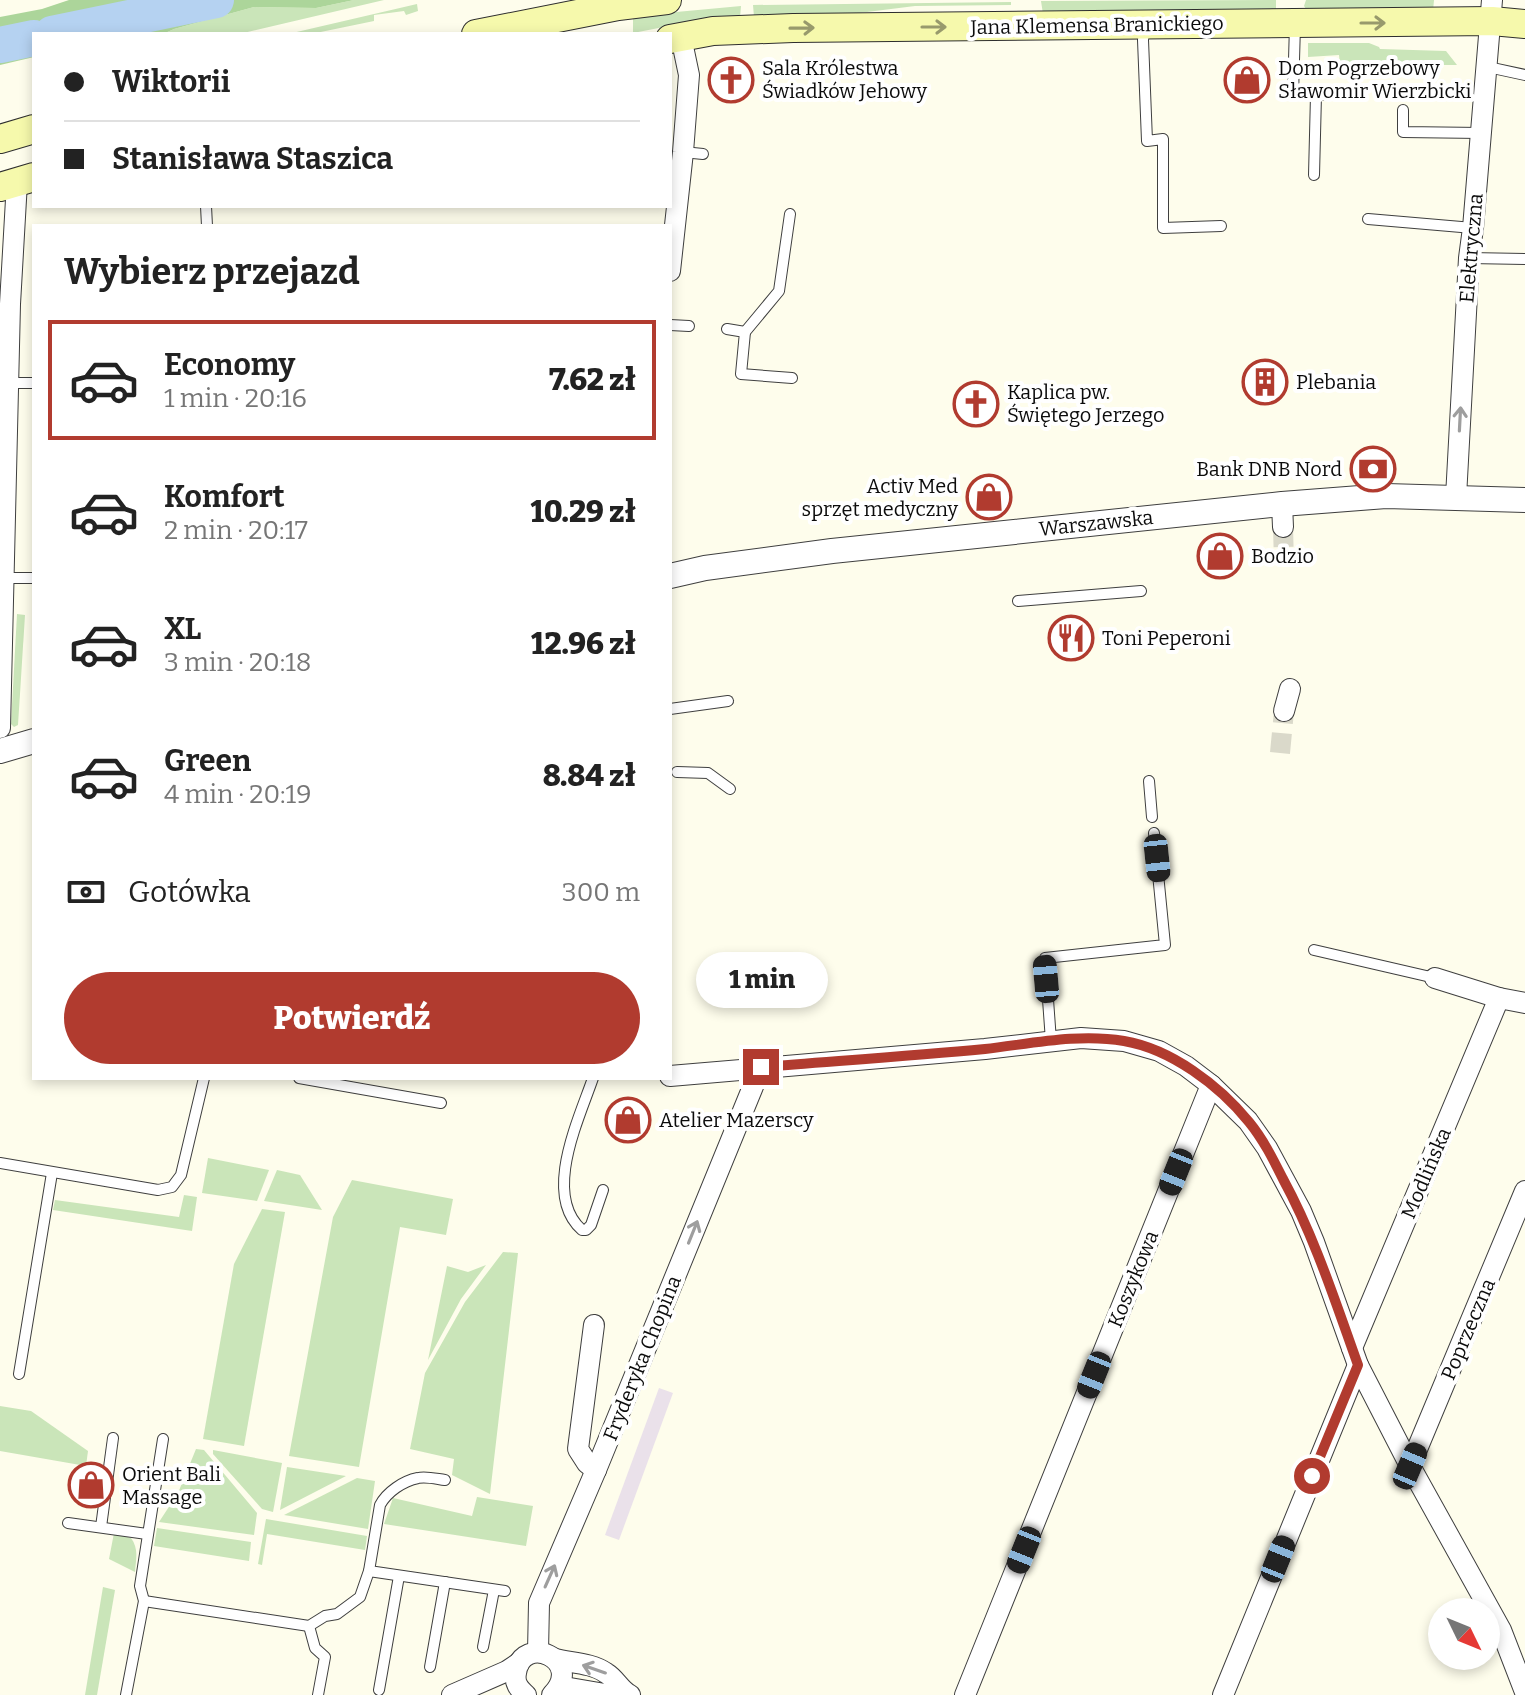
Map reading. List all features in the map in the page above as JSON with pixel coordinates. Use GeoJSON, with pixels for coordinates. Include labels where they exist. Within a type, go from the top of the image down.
{"type":"FeatureCollection","features":[{"type":"Feature","properties":{"kind":"main road"},"geometry":{"type":"LineString","coordinates":[[486,32],[618,6],[667,0]]}},
{"type":"Feature","properties":{"kind":"main road","name":"Jana Klemensa Branickiego"},"geometry":{"type":"LineString","coordinates":[[676,38],[713,31],[1022,13],[1145,24],[1295,23],[1492,10],[1525,24]]}},
{"type":"Feature","properties":{"kind":"main road"},"geometry":{"type":"LineString","coordinates":[[0,139],[32,130]]}},
{"type":"Feature","properties":{"kind":"street","name":"Elektryczna"},"geometry":{"type":"LineString","coordinates":[[1456,497],[1469,258],[1492,10]]}},
{"type":"Feature","properties":{"kind":"street"},"geometry":{"type":"LineString","coordinates":[[672,261],[693,153],[689,75],[676,38]]}},
{"type":"Feature","properties":{"kind":"street"},"geometry":{"type":"LineString","coordinates":[[0,728],[3,466],[17,182]]}},
{"type":"Feature","properties":{"kind":"street","name":"Warszawska"},"geometry":{"type":"LineString","coordinates":[[672,576],[823,552],[1282,516],[1386,496],[1525,500]]}},
{"type":"Feature","properties":{"kind":"street"},"geometry":{"type":"LineString","coordinates":[[1284,711],[1290,689]]}},
{"type":"Feature","properties":{"kind":"street"},"geometry":{"type":"LineString","coordinates":[[0,751],[32,742]]}},
{"type":"Feature","properties":{"kind":"street"},"geometry":{"type":"LineString","coordinates":[[1435,978],[1499,998],[1525,1001]]}},
{"type":"Feature","properties":{"kind":"street","name":"Modlińska"},"geometry":{"type":"LineString","coordinates":[[1223,1695],[1499,998]]}},
{"type":"Feature","properties":{"kind":"street"},"geometry":{"type":"LineString","coordinates":[[672,1076],[1081,1038],[1124,1041],[1159,1051],[1186,1066],[1248,1121],[1267,1148],[1301,1211],[1355,1356],[1410,1466],[1501,1630],[1525,1692]]}},
{"type":"Feature","properties":{"kind":"street","name":"Fryderyka Chopina"},"geometry":{"type":"LineString","coordinates":[[555,1692],[562,1678],[561,1668],[547,1655],[539,1603],[761,1067]]}},
{"type":"Feature","properties":{"kind":"street","name":"Koszykowa"},"geometry":{"type":"LineString","coordinates":[[965,1695],[1211,1085]]}},
{"type":"Feature","properties":{"kind":"street","name":"Poprzeczna"},"geometry":{"type":"LineString","coordinates":[[1410,1466],[1525,1191]]}},
{"type":"Feature","properties":{"kind":"street"},"geometry":{"type":"LineString","coordinates":[[594,1325],[578,1449],[596,1470]]}},
{"type":"Feature","properties":{"kind":"street"},"geometry":{"type":"LineString","coordinates":[[452,1695],[507,1671],[529,1654],[547,1655],[596,1667],[610,1675],[627,1693]]}},
{"type":"Feature","properties":{"kind":"street"},"geometry":{"type":"LineString","coordinates":[[501,1695],[524,1694],[515,1679],[519,1663]]}},
{"type":"Feature","properties":{"kind":"street"},"geometry":{"type":"LineString","coordinates":[[555,1692],[570,1688],[605,1694],[627,1693]]}},
{"type":"Feature","properties":{"kind":"lane"},"geometry":{"type":"LineString","coordinates":[[1295,23],[1293,95],[1361,94]]}},
{"type":"Feature","properties":{"kind":"lane"},"geometry":{"type":"LineString","coordinates":[[1145,24],[1147,141],[1163,139],[1163,228],[1221,226]]}},
{"type":"Feature","properties":{"kind":"lane"},"geometry":{"type":"LineString","coordinates":[[1488,67],[1525,75]]}},
{"type":"Feature","properties":{"kind":"lane"},"geometry":{"type":"LineString","coordinates":[[1314,175],[1316,95]]}},
{"type":"Feature","properties":{"kind":"lane"},"geometry":{"type":"LineString","coordinates":[[1403,110],[1403,132],[1481,133]]}},
{"type":"Feature","properties":{"kind":"lane"},"geometry":{"type":"LineString","coordinates":[[790,214],[779,291],[745,332],[741,374],[792,378]]}},
{"type":"Feature","properties":{"kind":"lane"},"geometry":{"type":"LineString","coordinates":[[1368,219],[1473,228]]}},
{"type":"Feature","properties":{"kind":"lane"},"geometry":{"type":"LineString","coordinates":[[1469,258],[1525,259]]}},
{"type":"Feature","properties":{"kind":"lane"},"geometry":{"type":"LineString","coordinates":[[672,325],[689,326]]}},
{"type":"Feature","properties":{"kind":"lane"},"geometry":{"type":"LineString","coordinates":[[727,329],[745,332]]}},
{"type":"Feature","properties":{"kind":"lane"},"geometry":{"type":"LineString","coordinates":[[6,387],[32,383]]}},
{"type":"Feature","properties":{"kind":"lane"},"geometry":{"type":"LineString","coordinates":[[4,578],[32,578]]}},
{"type":"Feature","properties":{"kind":"lane"},"geometry":{"type":"LineString","coordinates":[[1018,601],[1141,591]]}},
{"type":"Feature","properties":{"kind":"lane"},"geometry":{"type":"LineString","coordinates":[[672,709],[728,701]]}},
{"type":"Feature","properties":{"kind":"lane"},"geometry":{"type":"LineString","coordinates":[[677,772],[708,773],[730,789]]}},
{"type":"Feature","properties":{"kind":"lane"},"geometry":{"type":"LineString","coordinates":[[1149,781],[1152,817]]}},
{"type":"Feature","properties":{"kind":"lane"},"geometry":{"type":"LineString","coordinates":[[1051,1041],[1045,958],[1165,945],[1154,833]]}},
{"type":"Feature","properties":{"kind":"lane"},"geometry":{"type":"LineString","coordinates":[[1314,950],[1435,978]]}},
{"type":"Feature","properties":{"kind":"lane"},"geometry":{"type":"LineString","coordinates":[[0,1163],[158,1190],[172,1187],[181,1175],[204,1080]]}},
{"type":"Feature","properties":{"kind":"lane"},"geometry":{"type":"LineString","coordinates":[[310,1080],[441,1103]]}},
{"type":"Feature","properties":{"kind":"lane"},"geometry":{"type":"LineString","coordinates":[[592,1080],[565,1162],[567,1210],[582,1230],[591,1225],[603,1190]]}},
{"type":"Feature","properties":{"kind":"lane"},"geometry":{"type":"LineString","coordinates":[[19,1374],[52,1173]]}},
{"type":"Feature","properties":{"kind":"lane"},"geometry":{"type":"LineString","coordinates":[[101,1527],[113,1438]]}},
{"type":"Feature","properties":{"kind":"lane"},"geometry":{"type":"LineString","coordinates":[[126,1695],[144,1601],[140,1586],[163,1439]]}},
{"type":"Feature","properties":{"kind":"lane"},"geometry":{"type":"LineString","coordinates":[[144,1601],[309,1626],[325,1616],[337,1614],[360,1597],[369,1571],[384,1497],[418,1478],[445,1480]]}},
{"type":"Feature","properties":{"kind":"lane"},"geometry":{"type":"LineString","coordinates":[[68,1523],[147,1534]]}},
{"type":"Feature","properties":{"kind":"lane"},"geometry":{"type":"LineString","coordinates":[[369,1571],[500,1590],[483,1647]]}},
{"type":"Feature","properties":{"kind":"lane"},"geometry":{"type":"LineString","coordinates":[[379,1690],[399,1576]]}},
{"type":"Feature","properties":{"kind":"lane"},"geometry":{"type":"LineString","coordinates":[[430,1667],[445,1582]]}},
{"type":"Feature","properties":{"kind":"lane"},"geometry":{"type":"LineString","coordinates":[[309,1626],[315,1648],[325,1657],[318,1695]]}},
{"type":"Feature","properties":{"kind":"shaded area"},"geometry":{"type":"Polygon","coordinates":[[[659,1388],[673,1393],[619,1540],[605,1535],[659,1388]]]}},
{"type":"Feature","properties":{"kind":"green space"},"geometry":{"type":"Polygon","coordinates":[[[69,0],[354,0],[316,8],[254,7],[167,32],[32,32],[32,57],[0,65],[0,17],[69,0]]]}},
{"type":"Feature","properties":{"kind":"green space"},"geometry":{"type":"Polygon","coordinates":[[[354,0],[384,0],[248,32],[167,32],[254,7],[316,8],[354,0]]]}},
{"type":"Feature","properties":{"kind":"green space"},"geometry":{"type":"Polygon","coordinates":[[[1276,0],[1276,11],[1043,14],[1041,1],[1276,0]]]}},
{"type":"Feature","properties":{"kind":"green space"},"geometry":{"type":"Polygon","coordinates":[[[1306,0],[1434,0],[1433,11],[1306,9],[1306,0]]]}},
{"type":"Feature","properties":{"kind":"green space"},"geometry":{"type":"Polygon","coordinates":[[[1011,2],[1011,5],[915,6],[851,14],[754,17],[753,5],[1011,2]]]}},
{"type":"Feature","properties":{"kind":"green space"},"geometry":{"type":"Polygon","coordinates":[[[417,4],[418,11],[406,15],[404,11],[374,15],[374,21],[321,32],[297,32],[417,4]]]}},
{"type":"Feature","properties":{"kind":"green space"},"geometry":{"type":"Polygon","coordinates":[[[741,6],[740,18],[638,32],[633,32],[633,16],[741,6]]]}},
{"type":"Feature","properties":{"kind":"green space"},"geometry":{"type":"Polygon","coordinates":[[[1308,43],[1369,43],[1380,49],[1446,51],[1457,65],[1340,65],[1339,55],[1308,57],[1308,43]]]}},
{"type":"Feature","properties":{"kind":"green space"},"geometry":{"type":"Polygon","coordinates":[[[17,614],[25,615],[18,725],[14,727],[11,724],[17,614]]]}},
{"type":"Feature","properties":{"kind":"green space"},"geometry":{"type":"Polygon","coordinates":[[[208,1158],[269,1170],[257,1201],[202,1193],[208,1158]]]}},
{"type":"Feature","properties":{"kind":"green space"},"geometry":{"type":"Polygon","coordinates":[[[277,1170],[300,1175],[322,1210],[264,1201],[277,1170]]]}},
{"type":"Feature","properties":{"kind":"green space"},"geometry":{"type":"Polygon","coordinates":[[[352,1180],[453,1199],[446,1235],[400,1227],[359,1467],[289,1456],[333,1217],[352,1180]]]}},
{"type":"Feature","properties":{"kind":"green space"},"geometry":{"type":"Polygon","coordinates":[[[184,1195],[197,1197],[192,1231],[53,1210],[55,1200],[179,1217],[184,1195]]]}},
{"type":"Feature","properties":{"kind":"green space"},"geometry":{"type":"Polygon","coordinates":[[[262,1209],[285,1212],[244,1446],[203,1439],[234,1264],[262,1209]]]}},
{"type":"Feature","properties":{"kind":"green space"},"geometry":{"type":"Polygon","coordinates":[[[503,1252],[518,1253],[490,1494],[452,1475],[454,1459],[410,1449],[425,1373],[465,1302],[503,1252]]]}},
{"type":"Feature","properties":{"kind":"green space"},"geometry":{"type":"Polygon","coordinates":[[[486,1265],[461,1299],[428,1360],[447,1266],[468,1272],[486,1265]]]}},
{"type":"Feature","properties":{"kind":"green space"},"geometry":{"type":"Polygon","coordinates":[[[0,1406],[31,1411],[88,1451],[86,1466],[0,1451],[0,1406]]]}},
{"type":"Feature","properties":{"kind":"green space"},"geometry":{"type":"Polygon","coordinates":[[[196,1449],[204,1450],[257,1513],[254,1535],[159,1522],[178,1493],[196,1449]]]}},
{"type":"Feature","properties":{"kind":"green space"},"geometry":{"type":"Polygon","coordinates":[[[213,1450],[282,1463],[273,1512],[262,1509],[213,1454],[213,1450]]]}},
{"type":"Feature","properties":{"kind":"green space"},"geometry":{"type":"Polygon","coordinates":[[[287,1467],[346,1476],[280,1510],[287,1467]]]}},
{"type":"Feature","properties":{"kind":"green space"},"geometry":{"type":"Polygon","coordinates":[[[357,1478],[375,1481],[368,1529],[284,1515],[357,1478]]]}},
{"type":"Feature","properties":{"kind":"green space"},"geometry":{"type":"Polygon","coordinates":[[[477,1497],[533,1506],[526,1546],[384,1524],[393,1498],[472,1516],[477,1497]]]}},
{"type":"Feature","properties":{"kind":"green space"},"geometry":{"type":"Polygon","coordinates":[[[266,1519],[367,1536],[365,1550],[267,1534],[262,1565],[258,1564],[266,1519]]]}},
{"type":"Feature","properties":{"kind":"green space"},"geometry":{"type":"Polygon","coordinates":[[[157,1528],[251,1542],[249,1561],[154,1546],[157,1528]]]}},
{"type":"Feature","properties":{"kind":"green space"},"geometry":{"type":"Polygon","coordinates":[[[114,1533],[131,1538],[134,1542],[135,1572],[109,1559],[114,1533]]]}},
{"type":"Feature","properties":{"kind":"green space"},"geometry":{"type":"Polygon","coordinates":[[[103,1587],[115,1590],[97,1695],[85,1695],[103,1587]]]}},
{"type":"Feature","properties":{"kind":"waterway"},"geometry":{"type":"LineString","coordinates":[[62,32],[216,0]]}},
{"type":"Feature","properties":{"kind":"waterway"},"geometry":{"type":"LineString","coordinates":[[0,45],[32,38]]}},
{"type":"Feature","properties":{"kind":"tunnel"},"geometry":{"type":"LineString","coordinates":[[1283,527],[1284,562]]}},
{"type":"Feature","properties":{"kind":"tunnel"},"geometry":{"type":"LineString","coordinates":[[1280,753],[1284,711]]}},
{"type":"Feature","properties":{"kind":"place","name":"Sala Królestwa Świadków Jehowy"},"geometry":{"type":"Point","coordinates":[731,80]}},
{"type":"Feature","properties":{"kind":"place","name":"Dom Pogrzebowy Sławomir Wierzbicki"},"geometry":{"type":"Point","coordinates":[1247,80]}},
{"type":"Feature","properties":{"kind":"place","name":"Plebania"},"geometry":{"type":"Point","coordinates":[1265,382]}},
{"type":"Feature","properties":{"kind":"place","name":"Kaplica pw. Świętego Jerzego"},"geometry":{"type":"Point","coordinates":[976,404]}},
{"type":"Feature","properties":{"kind":"place","name":"Bank DNB Nord"},"geometry":{"type":"Point","coordinates":[1373,469]}},
{"type":"Feature","properties":{"kind":"place","name":"Activ Med sprzęt medyczny"},"geometry":{"type":"Point","coordinates":[989,497]}},
{"type":"Feature","properties":{"kind":"place","name":"Bodzio"},"geometry":{"type":"Point","coordinates":[1220,556]}},
{"type":"Feature","properties":{"kind":"place","name":"Toni Peperoni"},"geometry":{"type":"Point","coordinates":[1071,638]}},
{"type":"Feature","properties":{"kind":"place","name":"Atelier Mazerscy"},"geometry":{"type":"Point","coordinates":[628,1120]}},
{"type":"Feature","properties":{"kind":"place","name":"Orient Bali Massage"},"geometry":{"type":"Point","coordinates":[91,1485]}},
{"type":"Feature","properties":{"kind":"route"},"geometry":{"type":"LineString","coordinates":[[761,1067],[1081,1038],[1124,1041],[1159,1051],[1186,1066],[1248,1121],[1267,1148],[1314,1242],[1358,1365],[1312,1476]]}}]}
